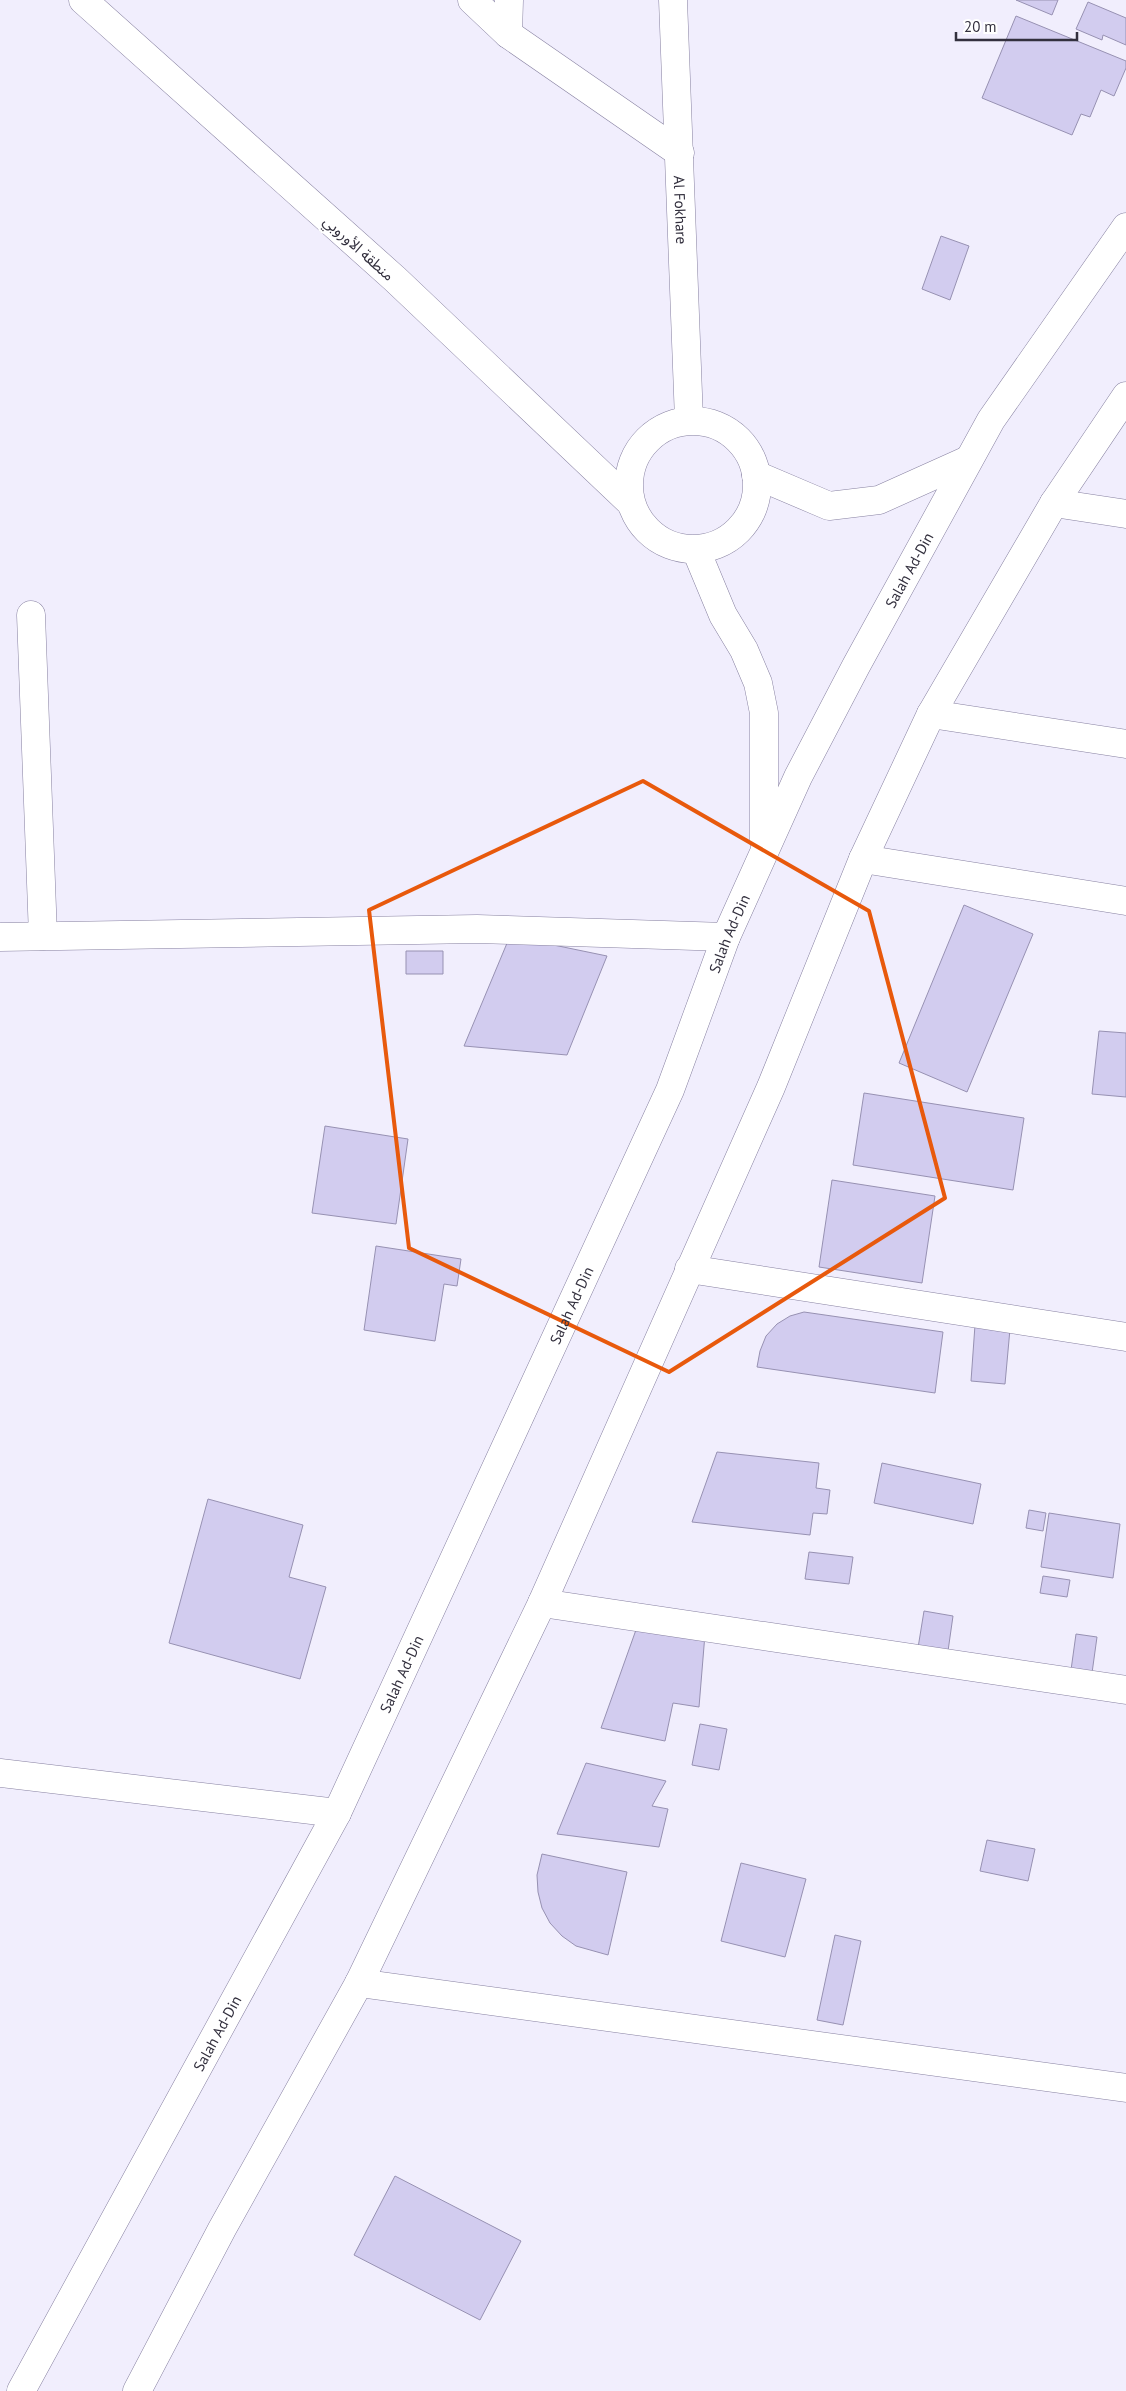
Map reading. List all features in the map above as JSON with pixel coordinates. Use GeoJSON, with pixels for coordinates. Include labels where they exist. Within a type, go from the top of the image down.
{"type":"FeatureCollection","features":[{"type":"Feature","properties":{"kind":"main road"},"geometry":{"type":"LineString","coordinates":[[472,0],[508,34],[680,153]]}},
{"type":"Feature","properties":{"kind":"main road"},"geometry":{"type":"LineString","coordinates":[[508,34],[509,0]]}},
{"type":"Feature","properties":{"kind":"main road","name":"Al Fokhare"},"geometry":{"type":"LineString","coordinates":[[673,0],[689,420]]}},
{"type":"Feature","properties":{"kind":"main road","name":"منطقة الأوروبي"},"geometry":{"type":"LineString","coordinates":[[93,4],[395,279],[630,502]]}},
{"type":"Feature","properties":{"kind":"main road","name":"Salah Ad-Din"},"geometry":{"type":"LineString","coordinates":[[21,2391],[337,1813],[670,1090],[726,937],[798,777],[991,420],[1126,227]]}},
{"type":"Feature","properties":{"kind":"main road"},"geometry":{"type":"LineString","coordinates":[[137,2391],[222,2229],[359,1983],[542,1603],[771,1087],[863,859],[931,714],[1054,503],[1126,396]]}},
{"type":"Feature","properties":{"kind":"main road"},"geometry":{"type":"LineString","coordinates":[[689,420],[720,426],[737,438],[750,455],[756,475],[756,496],[749,517],[736,533],[717,545],[696,550],[674,547],[655,537],[640,522],[630,502],[628,482],[632,461],[644,444],[659,430],[689,420]]}},
{"type":"Feature","properties":{"kind":"main road"},"geometry":{"type":"LineString","coordinates":[[756,475],[829,506],[879,500],[968,460]]}},
{"type":"Feature","properties":{"kind":"main road"},"geometry":{"type":"LineString","coordinates":[[1054,503],[1125,513]]}},
{"type":"Feature","properties":{"kind":"main road"},"geometry":{"type":"LineString","coordinates":[[696,550],[724,615],[744,650],[758,683],[764,712],[764,851]]}},
{"type":"Feature","properties":{"kind":"main road"},"geometry":{"type":"LineString","coordinates":[[31,616],[43,936]]}},
{"type":"Feature","properties":{"kind":"main road"},"geometry":{"type":"LineString","coordinates":[[931,714],[1126,744]]}},
{"type":"Feature","properties":{"kind":"main road"},"geometry":{"type":"LineString","coordinates":[[863,859],[1126,901]]}},
{"type":"Feature","properties":{"kind":"main road"},"geometry":{"type":"LineString","coordinates":[[0,937],[477,929],[726,937]]}},
{"type":"Feature","properties":{"kind":"main road"},"geometry":{"type":"LineString","coordinates":[[689,1269],[1126,1337]]}},
{"type":"Feature","properties":{"kind":"main road"},"geometry":{"type":"LineString","coordinates":[[542,1603],[1126,1690]]}},
{"type":"Feature","properties":{"kind":"main road"},"geometry":{"type":"LineString","coordinates":[[0,1773],[337,1813]]}},
{"type":"Feature","properties":{"kind":"main road"},"geometry":{"type":"LineString","coordinates":[[359,1983],[1126,2088]]}},
{"type":"Feature","properties":{"kind":"highlighted area"},"geometry":{"type":"Polygon","coordinates":[[[643,781],[869,911],[945,1198],[669,1372],[409,1248],[369,910],[643,781]]]}},
{"type":"Feature","properties":{"kind":"building"},"geometry":{"type":"Polygon","coordinates":[[[1016,0],[1058,0],[1052,15],[1016,0]]]}},
{"type":"Feature","properties":{"kind":"building"},"geometry":{"type":"Polygon","coordinates":[[[1088,2],[1126,18],[1126,45],[1103,35],[1102,40],[1076,29],[1088,2]]]}},
{"type":"Feature","properties":{"kind":"building"},"geometry":{"type":"Polygon","coordinates":[[[1016,16],[1126,61],[1126,68],[1114,96],[1101,90],[1090,117],[1081,114],[1072,135],[982,98],[1016,16]]]}},
{"type":"Feature","properties":{"kind":"building"},"geometry":{"type":"Polygon","coordinates":[[[941,236],[969,246],[950,300],[922,289],[941,236]]]}},
{"type":"Feature","properties":{"kind":"building"},"geometry":{"type":"Polygon","coordinates":[[[964,905],[1033,934],[967,1092],[899,1063],[964,905]]]}},
{"type":"Feature","properties":{"kind":"building"},"geometry":{"type":"Polygon","coordinates":[[[510,936],[607,956],[567,1055],[464,1046],[510,936]]]}},
{"type":"Feature","properties":{"kind":"building"},"geometry":{"type":"Polygon","coordinates":[[[406,951],[443,951],[443,974],[406,974],[406,951]]]}},
{"type":"Feature","properties":{"kind":"building"},"geometry":{"type":"Polygon","coordinates":[[[1099,1031],[1126,1033],[1126,1097],[1092,1094],[1099,1031]]]}},
{"type":"Feature","properties":{"kind":"building"},"geometry":{"type":"Polygon","coordinates":[[[864,1093],[1024,1118],[1013,1190],[853,1165],[864,1093]]]}},
{"type":"Feature","properties":{"kind":"building"},"geometry":{"type":"Polygon","coordinates":[[[325,1126],[408,1139],[396,1224],[312,1213],[325,1126]]]}},
{"type":"Feature","properties":{"kind":"building"},"geometry":{"type":"Polygon","coordinates":[[[832,1180],[935,1196],[922,1283],[819,1267],[832,1180]]]}},
{"type":"Feature","properties":{"kind":"building"},"geometry":{"type":"Polygon","coordinates":[[[376,1246],[461,1259],[457,1286],[444,1284],[435,1341],[364,1330],[376,1246]]]}},
{"type":"Feature","properties":{"kind":"building"},"geometry":{"type":"Polygon","coordinates":[[[804,1312],[943,1332],[935,1393],[757,1367],[760,1351],[766,1336],[777,1324],[790,1316],[804,1312]]]}},
{"type":"Feature","properties":{"kind":"building"},"geometry":{"type":"Polygon","coordinates":[[[975,1325],[1010,1329],[1005,1384],[971,1381],[975,1325]]]}},
{"type":"Feature","properties":{"kind":"building"},"geometry":{"type":"Polygon","coordinates":[[[717,1452],[819,1463],[816,1488],[830,1490],[827,1514],[813,1513],[810,1535],[692,1522],[717,1452]]]}},
{"type":"Feature","properties":{"kind":"building"},"geometry":{"type":"Polygon","coordinates":[[[882,1463],[981,1484],[973,1524],[874,1503],[882,1463]]]}},
{"type":"Feature","properties":{"kind":"building"},"geometry":{"type":"Polygon","coordinates":[[[208,1499],[303,1525],[289,1577],[326,1587],[300,1679],[169,1643],[208,1499]]]}},
{"type":"Feature","properties":{"kind":"building"},"geometry":{"type":"Polygon","coordinates":[[[1029,1510],[1046,1513],[1043,1531],[1026,1528],[1029,1510]]]}},
{"type":"Feature","properties":{"kind":"building"},"geometry":{"type":"Polygon","coordinates":[[[1049,1513],[1120,1524],[1113,1578],[1041,1567],[1049,1513]]]}},
{"type":"Feature","properties":{"kind":"building"},"geometry":{"type":"Polygon","coordinates":[[[809,1552],[853,1557],[849,1584],[805,1579],[809,1552]]]}},
{"type":"Feature","properties":{"kind":"building"},"geometry":{"type":"Polygon","coordinates":[[[1043,1576],[1070,1580],[1067,1597],[1040,1593],[1043,1576]]]}},
{"type":"Feature","properties":{"kind":"building"},"geometry":{"type":"Polygon","coordinates":[[[924,1611],[953,1616],[947,1658],[917,1654],[924,1611]]]}},
{"type":"Feature","properties":{"kind":"building"},"geometry":{"type":"Polygon","coordinates":[[[637,1627],[705,1634],[699,1707],[673,1703],[665,1741],[601,1728],[637,1627]]]}},
{"type":"Feature","properties":{"kind":"building"},"geometry":{"type":"Polygon","coordinates":[[[1076,1634],[1097,1637],[1092,1673],[1071,1670],[1076,1634]]]}},
{"type":"Feature","properties":{"kind":"building"},"geometry":{"type":"Polygon","coordinates":[[[700,1724],[727,1729],[719,1770],[692,1765],[700,1724]]]}},
{"type":"Feature","properties":{"kind":"building"},"geometry":{"type":"Polygon","coordinates":[[[586,1763],[666,1781],[652,1806],[668,1809],[659,1847],[557,1834],[586,1763]]]}},
{"type":"Feature","properties":{"kind":"building"},"geometry":{"type":"Polygon","coordinates":[[[987,1840],[1035,1849],[1028,1881],[980,1871],[987,1840]]]}},
{"type":"Feature","properties":{"kind":"building"},"geometry":{"type":"Polygon","coordinates":[[[542,1854],[627,1872],[608,1955],[576,1946],[562,1936],[550,1923],[542,1908],[538,1892],[537,1875],[542,1854]]]}},
{"type":"Feature","properties":{"kind":"building"},"geometry":{"type":"Polygon","coordinates":[[[741,1863],[806,1879],[785,1957],[721,1941],[741,1863]]]}},
{"type":"Feature","properties":{"kind":"building"},"geometry":{"type":"Polygon","coordinates":[[[835,1935],[861,1941],[843,2025],[817,2020],[835,1935]]]}},
{"type":"Feature","properties":{"kind":"building"},"geometry":{"type":"Polygon","coordinates":[[[395,2176],[521,2241],[480,2320],[354,2255],[395,2176]]]}}]}
